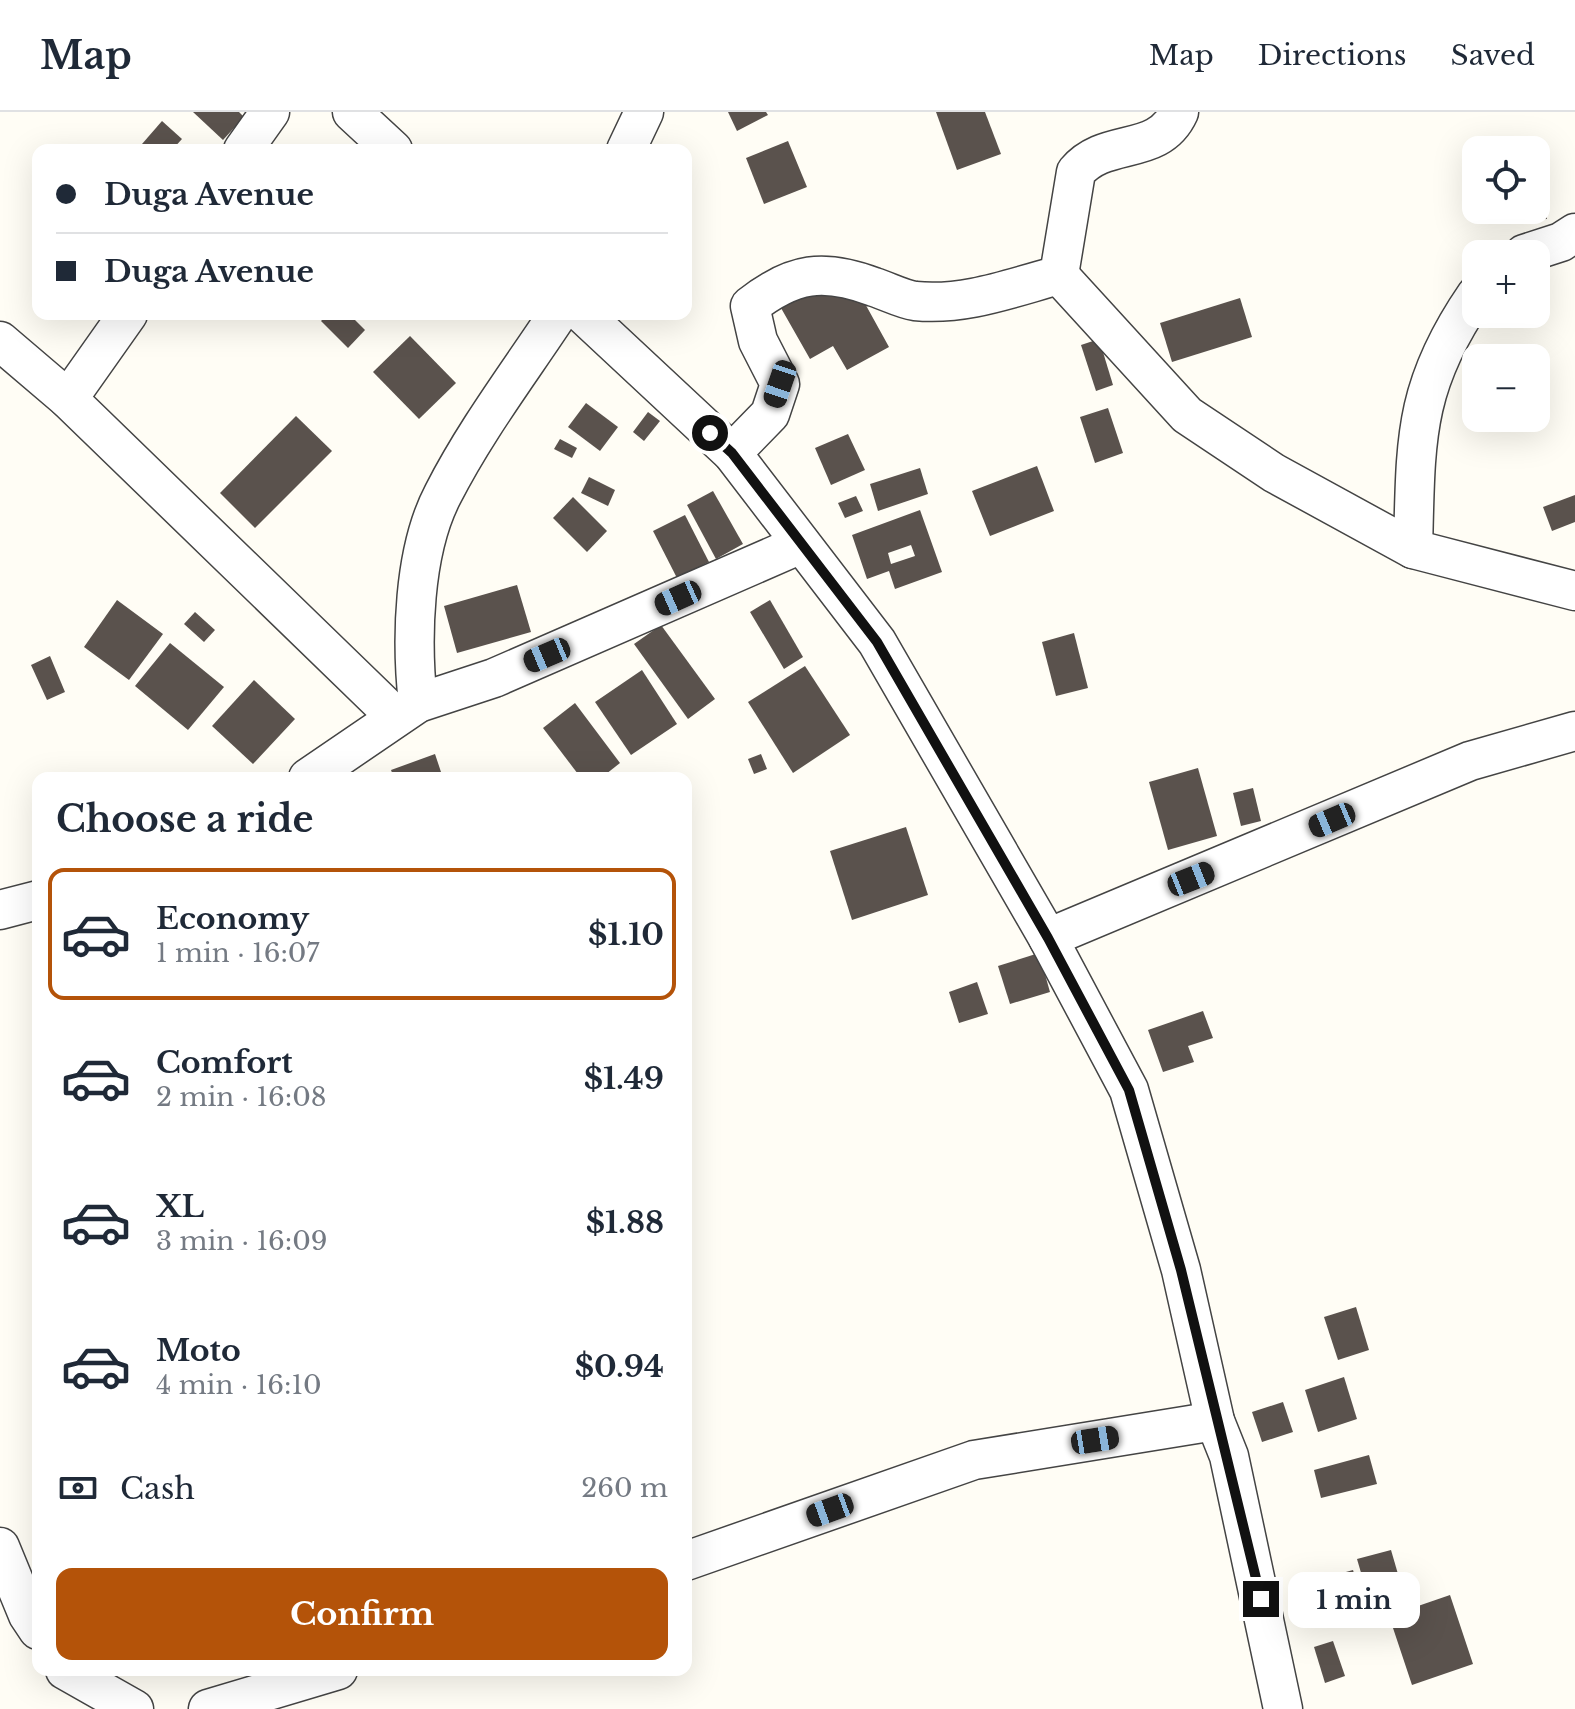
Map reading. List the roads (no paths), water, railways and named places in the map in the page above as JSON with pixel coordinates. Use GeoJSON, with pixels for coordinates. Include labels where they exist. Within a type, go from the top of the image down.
{"type":"FeatureCollection","features":[{"type":"Feature","properties":{"kind":"street"},"geometry":{"type":"LineString","coordinates":[[247,144],[270,112]]}},
{"type":"Feature","properties":{"kind":"street"},"geometry":{"type":"LineString","coordinates":[[352,112],[387,144]]}},
{"type":"Feature","properties":{"kind":"street"},"geometry":{"type":"LineString","coordinates":[[629,144],[644,112]]}},
{"type":"Feature","properties":{"kind":"street"},"geometry":{"type":"LineString","coordinates":[[1059,275],[1076,172],[1086,160],[1101,153],[1159,139],[1179,112]]}},
{"type":"Feature","properties":{"kind":"street"},"geometry":{"type":"LineString","coordinates":[[1550,243],[1575,233]]}},
{"type":"Feature","properties":{"kind":"street"},"geometry":{"type":"LineString","coordinates":[[732,453],[770,414],[780,384],[758,341],[750,306],[774,287],[819,272],[857,280],[912,301],[963,301],[1059,275]]}},
{"type":"Feature","properties":{"kind":"street"},"geometry":{"type":"LineString","coordinates":[[1059,275],[1187,415],[1274,473],[1413,549],[1575,591]]}},
{"type":"Feature","properties":{"kind":"street"},"geometry":{"type":"LineString","coordinates":[[1413,549],[1417,432],[1427,386],[1451,331],[1462,315]]}},
{"type":"Feature","properties":{"kind":"street"},"geometry":{"type":"LineString","coordinates":[[68,399],[124,320]]}},
{"type":"Feature","properties":{"kind":"street"},"geometry":{"type":"LineString","coordinates":[[407,710],[424,552],[441,496],[554,320]]}},
{"type":"Feature","properties":{"kind":"street"},"geometry":{"type":"LineString","coordinates":[[589,320],[732,453],[877,642],[1048,938],[1129,1090],[1181,1270],[1215,1421],[1229,1456],[1283,1709]]}},
{"type":"Feature","properties":{"kind":"street"},"geometry":{"type":"LineString","coordinates":[[0,341],[68,399],[407,710]]}},
{"type":"Feature","properties":{"kind":"street"},"geometry":{"type":"LineString","coordinates":[[317,772],[407,710],[494,678],[801,544]]}},
{"type":"Feature","properties":{"kind":"street"},"geometry":{"type":"LineString","coordinates":[[1048,938],[1470,761],[1575,731]]}},
{"type":"Feature","properties":{"kind":"street"},"geometry":{"type":"LineString","coordinates":[[0,910],[32,902]]}},
{"type":"Feature","properties":{"kind":"street"},"geometry":{"type":"LineString","coordinates":[[692,1559],[974,1460],[1215,1421]]}},
{"type":"Feature","properties":{"kind":"street"},"geometry":{"type":"LineString","coordinates":[[0,1547],[32,1621]]}},
{"type":"Feature","properties":{"kind":"street"},"geometry":{"type":"LineString","coordinates":[[76,1676],[134,1709]]}},
{"type":"Feature","properties":{"kind":"street"},"geometry":{"type":"LineString","coordinates":[[208,1709],[318,1676]]}}]}
